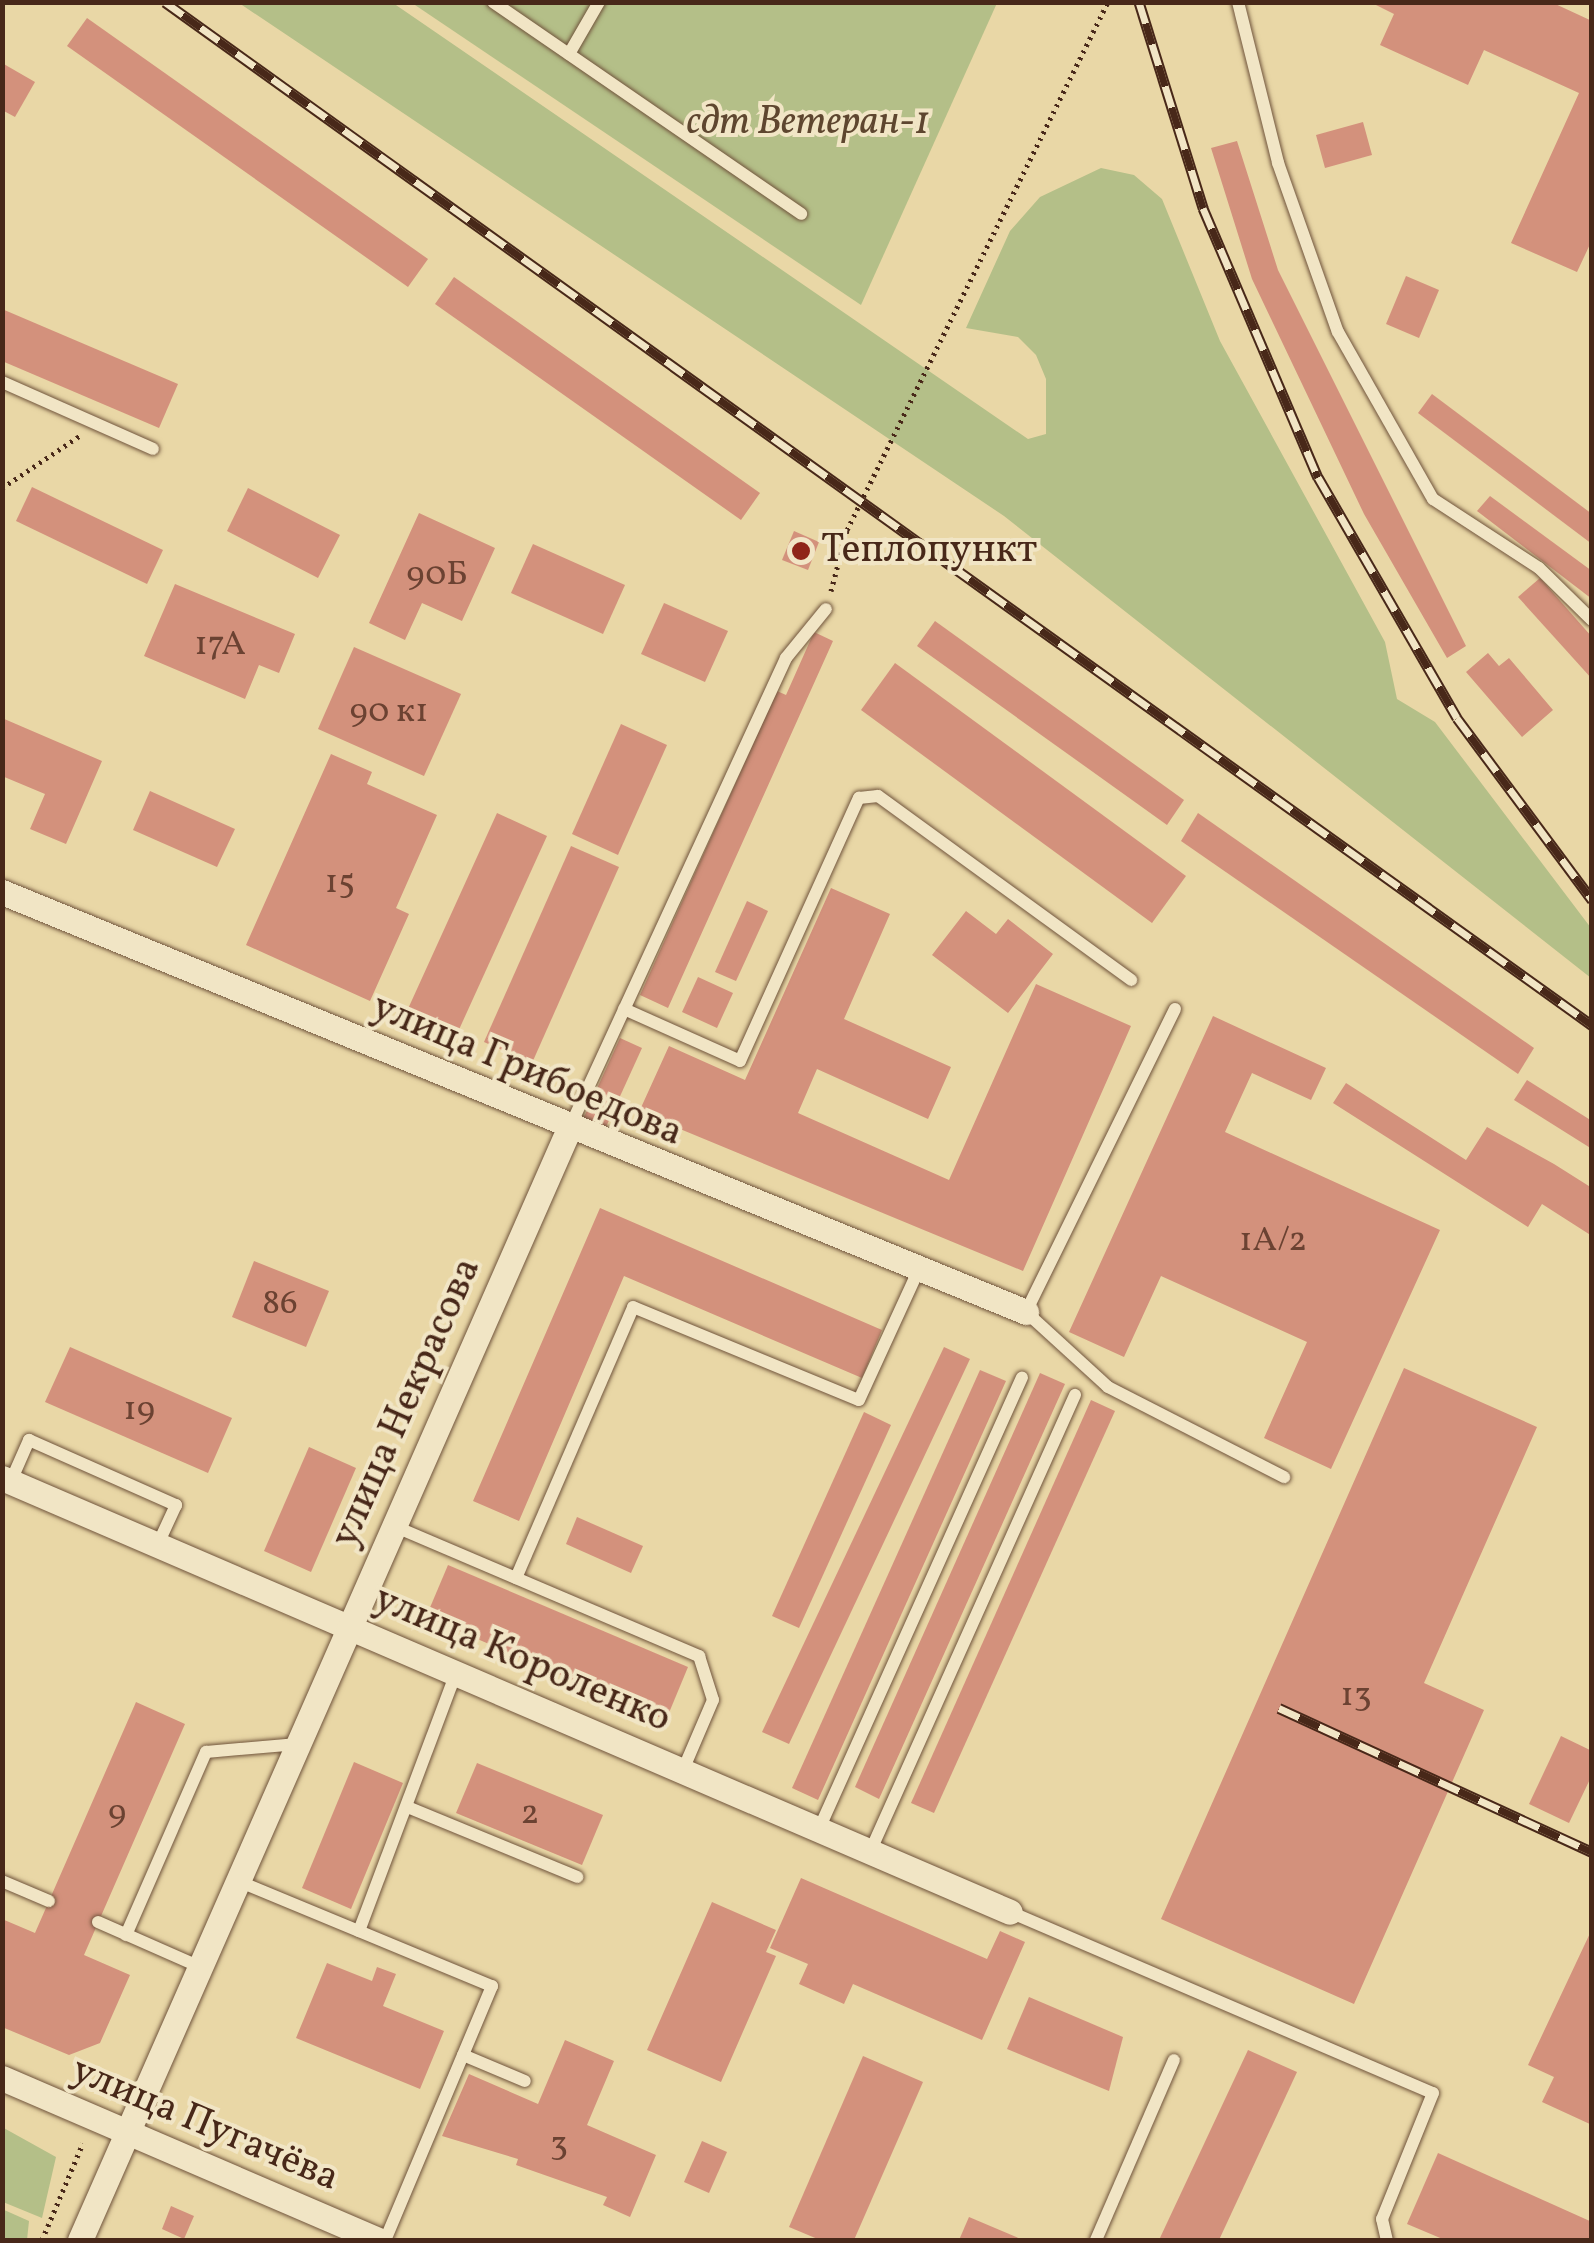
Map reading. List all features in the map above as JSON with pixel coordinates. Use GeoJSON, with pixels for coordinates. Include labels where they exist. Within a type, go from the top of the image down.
{"type":"FeatureCollection","features":[{"type":"Feature","properties":{"kind":"street","name":"улица Грибоедова"},"geometry":{"type":"LineString","coordinates":[[2,892],[568,1131],[1026,1312]]}},
{"type":"Feature","properties":{"kind":"street","name":"улица Некрасова"},"geometry":{"type":"LineString","coordinates":[[80,2240],[568,1131]]}},
{"type":"Feature","properties":{"kind":"street","name":"улица Короленко"},"geometry":{"type":"LineString","coordinates":[[6,1479],[1010,1912]]}},
{"type":"Feature","properties":{"kind":"street","name":"улица Пугачёва"},"geometry":{"type":"LineString","coordinates":[[2,2078],[382,2240]]}},
{"type":"Feature","properties":{"kind":"lane"},"geometry":{"type":"LineString","coordinates":[[493,2],[801,214]]}},
{"type":"Feature","properties":{"kind":"lane"},"geometry":{"type":"LineString","coordinates":[[569,54],[599,2]]}},
{"type":"Feature","properties":{"kind":"lane"},"geometry":{"type":"LineString","coordinates":[[1238,2],[1278,163],[1338,332],[1433,499],[1539,568],[1592,620]]}},
{"type":"Feature","properties":{"kind":"lane"},"geometry":{"type":"LineString","coordinates":[[2,382],[154,449]]}},
{"type":"Feature","properties":{"kind":"lane","name":"улица Некрасова"},"geometry":{"type":"LineString","coordinates":[[568,1131],[786,658],[826,609]]}},
{"type":"Feature","properties":{"kind":"lane"},"geometry":{"type":"LineString","coordinates":[[624,1010],[740,1061],[859,798],[878,796],[1130,980]]}},
{"type":"Feature","properties":{"kind":"lane"},"geometry":{"type":"LineString","coordinates":[[1175,1009],[1026,1312],[1108,1387],[1284,1477]]}},
{"type":"Feature","properties":{"kind":"lane"},"geometry":{"type":"LineString","coordinates":[[516,1578],[634,1307],[859,1400],[918,1271]]}},
{"type":"Feature","properties":{"kind":"lane"},"geometry":{"type":"LineString","coordinates":[[819,1829],[1022,1377]]}},
{"type":"Feature","properties":{"kind":"lane"},"geometry":{"type":"LineString","coordinates":[[870,1852],[1076,1395]]}},
{"type":"Feature","properties":{"kind":"lane"},"geometry":{"type":"LineString","coordinates":[[6,1479],[29,1440],[176,1505],[158,1544]]}},
{"type":"Feature","properties":{"kind":"lane"},"geometry":{"type":"LineString","coordinates":[[394,1526],[699,1656],[713,1700],[683,1770]]}},
{"type":"Feature","properties":{"kind":"lane"},"geometry":{"type":"LineString","coordinates":[[359,1932],[410,1808],[456,1672]]}},
{"type":"Feature","properties":{"kind":"lane"},"geometry":{"type":"LineString","coordinates":[[126,1934],[206,1752],[298,1744]]}},
{"type":"Feature","properties":{"kind":"lane"},"geometry":{"type":"LineString","coordinates":[[410,1808],[577,1877]]}},
{"type":"Feature","properties":{"kind":"lane"},"geometry":{"type":"LineString","coordinates":[[2,1881],[49,1901]]}},
{"type":"Feature","properties":{"kind":"lane"},"geometry":{"type":"LineString","coordinates":[[238,1881],[492,1986],[382,2240]]}},
{"type":"Feature","properties":{"kind":"lane"},"geometry":{"type":"LineString","coordinates":[[1010,1912],[1433,2093],[1382,2219],[1386,2240]]}},
{"type":"Feature","properties":{"kind":"lane"},"geometry":{"type":"LineString","coordinates":[[98,1922],[200,1967]]}},
{"type":"Feature","properties":{"kind":"lane"},"geometry":{"type":"LineString","coordinates":[[463,2055],[525,2081]]}},
{"type":"Feature","properties":{"kind":"lane"},"geometry":{"type":"LineString","coordinates":[[1096,2240],[1174,2060]]}},
{"type":"Feature","properties":{"kind":"path"},"geometry":{"type":"LineString","coordinates":[[826,609],[847,530],[1108,2]]}},
{"type":"Feature","properties":{"kind":"path"},"geometry":{"type":"LineString","coordinates":[[2,488],[72,448],[91,421]]}},
{"type":"Feature","properties":{"kind":"path"},"geometry":{"type":"LineString","coordinates":[[42,2240],[83,2143]]}},
{"type":"Feature","properties":{"kind":"green space"},"geometry":{"type":"Polygon","coordinates":[[[239,3],[393,3],[1028,439],[1046,434],[1046,379],[1036,355],[1018,337],[966,328],[1010,231],[1040,197],[1101,168],[1134,175],[1162,199],[1220,341],[1385,642],[1397,699],[1435,722],[1591,928],[1591,978],[1004,516],[239,3]]]}},
{"type":"Feature","properties":{"kind":"green space","name":"сдт Ветеран-1"},"geometry":{"type":"Polygon","coordinates":[[[412,3],[997,3],[861,305],[412,3]]]}},
{"type":"Feature","properties":{"kind":"green space"},"geometry":{"type":"Polygon","coordinates":[[[2,2127],[56,2157],[42,2218],[3,2202],[2,2127]]]}},
{"type":"Feature","properties":{"kind":"green space"},"geometry":{"type":"Polygon","coordinates":[[[2,2209],[29,2221],[27,2240],[3,2240],[2,2209]]]}},
{"type":"Feature","properties":{"kind":"building"},"geometry":{"type":"Polygon","coordinates":[[[1370,2],[1551,2],[1592,21],[1592,240],[1577,272],[1511,243],[1579,93],[1484,50],[1468,85],[1380,45],[1394,14],[1370,2]]]}},
{"type":"Feature","properties":{"kind":"building"},"geometry":{"type":"Polygon","coordinates":[[[87,18],[428,259],[408,287],[67,46],[87,18]]]}},
{"type":"Feature","properties":{"kind":"building"},"geometry":{"type":"Polygon","coordinates":[[[2,63],[35,82],[15,117],[2,110],[2,63]]]}},
{"type":"Feature","properties":{"kind":"building"},"geometry":{"type":"Polygon","coordinates":[[[1363,122],[1372,155],[1325,168],[1316,135],[1363,122]]]}},
{"type":"Feature","properties":{"kind":"building"},"geometry":{"type":"Polygon","coordinates":[[[1237,141],[1278,270],[1466,646],[1447,658],[1364,514],[1252,279],[1211,148],[1237,141]]]}},
{"type":"Feature","properties":{"kind":"building"},"geometry":{"type":"Polygon","coordinates":[[[1406,276],[1439,290],[1419,338],[1386,324],[1406,276]]]}},
{"type":"Feature","properties":{"kind":"building"},"geometry":{"type":"Polygon","coordinates":[[[454,277],[760,493],[741,520],[435,304],[454,277]]]}},
{"type":"Feature","properties":{"kind":"building"},"geometry":{"type":"Polygon","coordinates":[[[2,309],[178,384],[159,428],[2,361],[2,309]]]}},
{"type":"Feature","properties":{"kind":"building"},"geometry":{"type":"Polygon","coordinates":[[[1432,394],[1592,514],[1592,544],[1418,413],[1432,394]]]}},
{"type":"Feature","properties":{"kind":"building"},"geometry":{"type":"Polygon","coordinates":[[[32,487],[163,550],[147,584],[16,521],[32,487]]]}},
{"type":"Feature","properties":{"kind":"building"},"geometry":{"type":"Polygon","coordinates":[[[248,488],[340,535],[318,578],[227,531],[248,488]]]}},
{"type":"Feature","properties":{"kind":"building"},"geometry":{"type":"Polygon","coordinates":[[[1490,496],[1592,571],[1592,599],[1477,511],[1490,496]]]}},
{"type":"Feature","properties":{"kind":"building"},"geometry":{"type":"Polygon","coordinates":[[[419,513],[495,548],[462,621],[422,603],[405,640],[369,623],[419,513]]]}},
{"type":"Feature","properties":{"kind":"building","name":"Теплопункт"},"geometry":{"type":"Polygon","coordinates":[[[794,531],[819,542],[808,570],[782,560],[794,531]]]}},
{"type":"Feature","properties":{"kind":"building"},"geometry":{"type":"Polygon","coordinates":[[[533,544],[625,585],[603,634],[511,593],[533,544]]]}},
{"type":"Feature","properties":{"kind":"building"},"geometry":{"type":"Polygon","coordinates":[[[1540,578],[1592,637],[1592,679],[1518,597],[1540,578]]]}},
{"type":"Feature","properties":{"kind":"building"},"geometry":{"type":"Polygon","coordinates":[[[175,584],[295,634],[279,673],[259,665],[245,699],[144,656],[175,584]]]}},
{"type":"Feature","properties":{"kind":"building"},"geometry":{"type":"Polygon","coordinates":[[[664,603],[728,631],[705,682],[641,654],[664,603]]]}},
{"type":"Feature","properties":{"kind":"building"},"geometry":{"type":"Polygon","coordinates":[[[935,621],[1184,800],[1167,825],[917,646],[935,621]]]}},
{"type":"Feature","properties":{"kind":"building"},"geometry":{"type":"Polygon","coordinates":[[[814,632],[833,641],[668,1008],[640,995],[777,691],[786,695],[814,632]]]}},
{"type":"Feature","properties":{"kind":"building"},"geometry":{"type":"Polygon","coordinates":[[[354,647],[461,694],[424,776],[318,729],[354,647]]]}},
{"type":"Feature","properties":{"kind":"building"},"geometry":{"type":"Polygon","coordinates":[[[1488,653],[1499,666],[1509,658],[1553,710],[1522,737],[1466,672],[1488,653]]]}},
{"type":"Feature","properties":{"kind":"building"},"geometry":{"type":"Polygon","coordinates":[[[895,663],[1186,876],[1152,923],[861,710],[895,663]]]}},
{"type":"Feature","properties":{"kind":"building"},"geometry":{"type":"Polygon","coordinates":[[[2,718],[102,761],[66,844],[30,829],[45,794],[2,776],[2,718]]]}},
{"type":"Feature","properties":{"kind":"building"},"geometry":{"type":"Polygon","coordinates":[[[621,724],[667,745],[618,855],[572,834],[621,724]]]}},
{"type":"Feature","properties":{"kind":"building"},"geometry":{"type":"Polygon","coordinates":[[[331,754],[372,772],[367,784],[437,815],[396,908],[409,914],[370,1001],[246,945],[331,754]]]}},
{"type":"Feature","properties":{"kind":"building"},"geometry":{"type":"Polygon","coordinates":[[[150,791],[235,829],[217,867],[133,830],[150,791]]]}},
{"type":"Feature","properties":{"kind":"building"},"geometry":{"type":"Polygon","coordinates":[[[497,813],[547,836],[457,1034],[407,1011],[497,813]]]}},
{"type":"Feature","properties":{"kind":"building"},"geometry":{"type":"Polygon","coordinates":[[[1198,813],[1534,1048],[1518,1074],[1181,841],[1198,813]]]}},
{"type":"Feature","properties":{"kind":"building"},"geometry":{"type":"Polygon","coordinates":[[[571,846],[619,867],[532,1063],[484,1042],[571,846]]]}},
{"type":"Feature","properties":{"kind":"building"},"geometry":{"type":"Polygon","coordinates":[[[831,888],[890,914],[844,1019],[951,1067],[928,1119],[817,1069],[798,1113],[949,1180],[1036,984],[1131,1026],[1023,1271],[639,1112],[669,1046],[745,1080],[831,888]]]}},
{"type":"Feature","properties":{"kind":"building"},"geometry":{"type":"Polygon","coordinates":[[[747,901],[768,911],[736,981],[715,972],[747,901]]]}},
{"type":"Feature","properties":{"kind":"building"},"geometry":{"type":"Polygon","coordinates":[[[966,911],[996,934],[1008,919],[1053,954],[1008,1013],[932,955],[966,911]]]}},
{"type":"Feature","properties":{"kind":"building"},"geometry":{"type":"Polygon","coordinates":[[[698,977],[733,993],[717,1028],[682,1012],[698,977]]]}},
{"type":"Feature","properties":{"kind":"building"},"geometry":{"type":"Polygon","coordinates":[[[1213,1016],[1326,1068],[1311,1100],[1252,1073],[1225,1132],[1440,1230],[1331,1469],[1264,1438],[1307,1342],[1161,1276],[1124,1357],[1069,1332],[1213,1016]]]}},
{"type":"Feature","properties":{"kind":"building"},"geometry":{"type":"Polygon","coordinates":[[[620,1038],[642,1048],[601,1138],[579,1128],[620,1038]]]}},
{"type":"Feature","properties":{"kind":"building"},"geometry":{"type":"Polygon","coordinates":[[[1527,1080],[1592,1121],[1592,1149],[1514,1100],[1527,1080]]]}},
{"type":"Feature","properties":{"kind":"building"},"geometry":{"type":"Polygon","coordinates":[[[1346,1083],[1466,1160],[1487,1127],[1554,1164],[1592,1188],[1592,1236],[1542,1204],[1528,1227],[1333,1103],[1346,1083]]]}},
{"type":"Feature","properties":{"kind":"building"},"geometry":{"type":"Polygon","coordinates":[[[600,1208],[882,1330],[862,1378],[624,1276],[519,1521],[473,1501],[600,1208]]]}},
{"type":"Feature","properties":{"kind":"building"},"geometry":{"type":"Polygon","coordinates":[[[254,1261],[329,1291],[306,1347],[232,1317],[254,1261]]]}},
{"type":"Feature","properties":{"kind":"building"},"geometry":{"type":"Polygon","coordinates":[[[70,1347],[232,1418],[208,1473],[45,1402],[70,1347]]]}},
{"type":"Feature","properties":{"kind":"building"},"geometry":{"type":"Polygon","coordinates":[[[944,1347],[970,1359],[789,1744],[762,1732],[944,1347]]]}},
{"type":"Feature","properties":{"kind":"building"},"geometry":{"type":"Polygon","coordinates":[[[1404,1368],[1537,1427],[1424,1683],[1484,1710],[1354,2004],[1161,1919],[1404,1368]]]}},
{"type":"Feature","properties":{"kind":"building"},"geometry":{"type":"Polygon","coordinates":[[[980,1370],[1006,1381],[818,1800],[792,1788],[980,1370]]]}},
{"type":"Feature","properties":{"kind":"building"},"geometry":{"type":"Polygon","coordinates":[[[1040,1373],[1065,1384],[879,1799],[855,1787],[1040,1373]]]}},
{"type":"Feature","properties":{"kind":"building"},"geometry":{"type":"Polygon","coordinates":[[[1091,1400],[1115,1411],[934,1813],[911,1803],[1091,1400]]]}},
{"type":"Feature","properties":{"kind":"building"},"geometry":{"type":"Polygon","coordinates":[[[864,1412],[891,1425],[799,1628],[772,1616],[864,1412]]]}},
{"type":"Feature","properties":{"kind":"building"},"geometry":{"type":"Polygon","coordinates":[[[309,1447],[356,1468],[311,1572],[264,1551],[309,1447]]]}},
{"type":"Feature","properties":{"kind":"building"},"geometry":{"type":"Polygon","coordinates":[[[577,1517],[643,1546],[631,1573],[566,1544],[577,1517]]]}},
{"type":"Feature","properties":{"kind":"building"},"geometry":{"type":"Polygon","coordinates":[[[448,1565],[688,1667],[666,1720],[426,1617],[448,1565]]]}},
{"type":"Feature","properties":{"kind":"building"},"geometry":{"type":"Polygon","coordinates":[[[136,1702],[185,1724],[84,1955],[130,1975],[100,2043],[69,2055],[2,2027],[2,1919],[35,1933],[136,1702]]]}},
{"type":"Feature","properties":{"kind":"building"},"geometry":{"type":"Polygon","coordinates":[[[1561,1736],[1592,1751],[1592,1775],[1569,1823],[1529,1804],[1561,1736]]]}},
{"type":"Feature","properties":{"kind":"building"},"geometry":{"type":"Polygon","coordinates":[[[354,1762],[403,1783],[351,1909],[302,1888],[354,1762]]]}},
{"type":"Feature","properties":{"kind":"building"},"geometry":{"type":"Polygon","coordinates":[[[477,1763],[603,1815],[582,1865],[456,1813],[477,1763]]]}},
{"type":"Feature","properties":{"kind":"building"},"geometry":{"type":"Polygon","coordinates":[[[801,1878],[987,1959],[1000,1931],[1025,1942],[982,2040],[853,1984],[844,2004],[799,1984],[808,1964],[770,1948],[801,1878]]]}},
{"type":"Feature","properties":{"kind":"building"},"geometry":{"type":"Polygon","coordinates":[[[712,1902],[776,1930],[766,1952],[776,1956],[721,2082],[647,2050],[712,1902]]]}},
{"type":"Feature","properties":{"kind":"building"},"geometry":{"type":"Polygon","coordinates":[[[1592,1929],[1592,2125],[1542,2102],[1554,2077],[1528,2065],[1592,1929]]]}},
{"type":"Feature","properties":{"kind":"building"},"geometry":{"type":"Polygon","coordinates":[[[327,1963],[372,1981],[377,1967],[396,1974],[383,2006],[444,2031],[420,2089],[296,2038],[327,1963]]]}},
{"type":"Feature","properties":{"kind":"building"},"geometry":{"type":"Polygon","coordinates":[[[1029,1997],[1123,2037],[1109,2091],[1007,2049],[1029,1997]]]}},
{"type":"Feature","properties":{"kind":"building"},"geometry":{"type":"Polygon","coordinates":[[[565,2040],[614,2061],[587,2125],[656,2155],[630,2217],[603,2205],[607,2197],[516,2165],[518,2159],[442,2136],[469,2074],[538,2104],[565,2040]]]}},
{"type":"Feature","properties":{"kind":"building"},"geometry":{"type":"Polygon","coordinates":[[[1248,2050],[1297,2072],[1219,2240],[1159,2240],[1248,2050]]]}},
{"type":"Feature","properties":{"kind":"building"},"geometry":{"type":"Polygon","coordinates":[[[863,2056],[923,2082],[854,2240],[820,2240],[789,2227],[863,2056]]]}},
{"type":"Feature","properties":{"kind":"building"},"geometry":{"type":"Polygon","coordinates":[[[702,2141],[727,2152],[709,2193],[684,2182],[702,2141]]]}},
{"type":"Feature","properties":{"kind":"building"},"geometry":{"type":"Polygon","coordinates":[[[1438,2153],[1592,2222],[1592,2240],[1445,2240],[1407,2224],[1438,2153]]]}},
{"type":"Feature","properties":{"kind":"building"},"geometry":{"type":"Polygon","coordinates":[[[171,2206],[194,2216],[184,2239],[162,2229],[171,2206]]]}},
{"type":"Feature","properties":{"kind":"building"},"geometry":{"type":"Polygon","coordinates":[[[969,2217],[1023,2240],[959,2240],[969,2217]]]}},
{"type":"Feature","properties":{"kind":"railway"},"geometry":{"type":"LineString","coordinates":[[165,2],[1592,1025]]}},
{"type":"Feature","properties":{"kind":"railway"},"geometry":{"type":"LineString","coordinates":[[1139,2],[1203,208],[1318,477],[1457,718],[1592,900]]}},
{"type":"Feature","properties":{"kind":"railway"},"geometry":{"type":"LineString","coordinates":[[1279,1708],[1592,1852]]}},
{"type":"Feature","properties":{"kind":"place","name":"Теплопункт"},"geometry":{"type":"Point","coordinates":[801,551]}}]}
